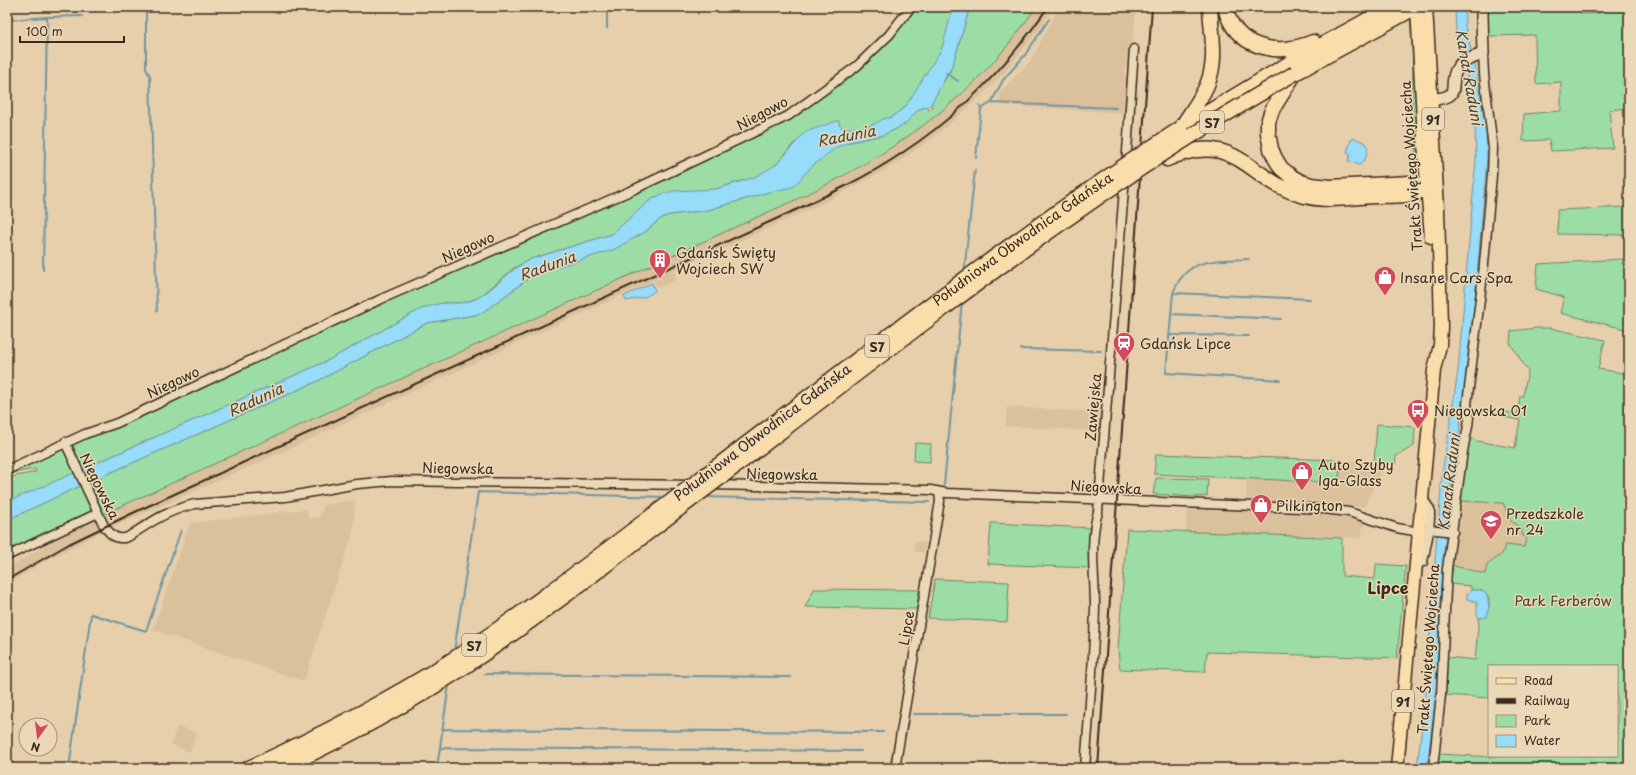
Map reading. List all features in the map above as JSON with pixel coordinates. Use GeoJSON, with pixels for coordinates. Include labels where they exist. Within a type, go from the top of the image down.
{"type":"FeatureCollection","features":[{"type":"Feature","properties":{"kind":"highway"},"geometry":{"type":"LineString","coordinates":[[1180,129],[1205,89],[1210,77],[1213,62],[1213,43],[1210,7]]}},
{"type":"Feature","properties":{"kind":"highway"},"geometry":{"type":"LineString","coordinates":[[1225,7],[1229,18],[1238,32],[1251,43],[1267,49],[1285,50],[1294,48],[1313,42],[1330,34],[1350,29]]}},
{"type":"Feature","properties":{"kind":"highway","name":"Południowa Obwodnica Gdańska"},"geometry":{"type":"LineString","coordinates":[[249,768],[308,740],[373,706],[431,672],[490,634],[570,577],[1010,245],[1180,129],[1258,81],[1391,7]]}},
{"type":"Feature","properties":{"kind":"highway","name":"Południowa Obwodnica Gdańska"},"geometry":{"type":"LineString","coordinates":[[281,768],[350,734],[476,660],[540,615],[1035,241],[1131,174],[1219,118],[1295,73],[1416,7]]}},
{"type":"Feature","properties":{"kind":"highway"},"geometry":{"type":"LineString","coordinates":[[1295,73],[1275,104],[1268,122],[1268,140],[1281,168],[1292,177],[1311,185],[1390,190],[1410,194],[1432,188]]}},
{"type":"Feature","properties":{"kind":"highway"},"geometry":{"type":"LineString","coordinates":[[1131,174],[1152,167],[1182,153],[1208,148],[1226,152],[1280,186],[1305,196],[1327,200],[1390,190]]}},
{"type":"Feature","properties":{"kind":"main road","name":"Trakt Świętego Wojciecha"},"geometry":{"type":"LineString","coordinates":[[1396,768],[1416,564],[1428,530],[1423,499],[1434,370],[1440,345],[1441,326],[1432,188],[1416,7]]}},
{"type":"Feature","properties":{"kind":"main road","name":"Trakt Świętego Wojciecha"},"geometry":{"type":"LineString","coordinates":[[1426,7],[1432,99],[1432,188]]}},
{"type":"Feature","properties":{"kind":"street","name":"Niegowo"},"geometry":{"type":"LineString","coordinates":[[7,470],[66,445],[85,434],[117,423],[379,300],[637,188],[788,116],[857,66],[889,35],[911,7]]}},
{"type":"Feature","properties":{"kind":"street"},"geometry":{"type":"LineString","coordinates":[[1480,55],[1482,14],[1484,7]]}},
{"type":"Feature","properties":{"kind":"street","name":"Zawiejska"},"geometry":{"type":"LineString","coordinates":[[1085,768],[1092,691],[1095,606],[1094,529],[1098,500],[1120,245],[1134,49]]}},
{"type":"Feature","properties":{"kind":"street","name":"Trakt Świętego Wojciecha"},"geometry":{"type":"LineString","coordinates":[[1432,99],[1443,99],[1449,96],[1452,93],[1457,69],[1462,63],[1480,55],[1484,74],[1493,148],[1490,210],[1467,404],[1469,417],[1468,426],[1450,532],[1441,695],[1434,768]]}},
{"type":"Feature","properties":{"kind":"street","name":"Niegowska"},"geometry":{"type":"LineString","coordinates":[[66,445],[96,510],[110,534],[114,537],[123,539],[165,513],[185,506],[285,497],[375,482],[660,484],[874,489],[1323,509],[1349,512],[1397,528],[1428,530]]}},
{"type":"Feature","properties":{"kind":"street","name":"Lipce"},"geometry":{"type":"LineString","coordinates":[[895,768],[940,501],[939,492]]}},
{"type":"Feature","properties":{"kind":"street"},"geometry":{"type":"LineString","coordinates":[[7,556],[96,510]]}},
{"type":"Feature","properties":{"kind":"street"},"geometry":{"type":"LineString","coordinates":[[1428,530],[1450,532]]}},
{"type":"Feature","properties":{"kind":"shaded area"},"geometry":{"type":"Polygon","coordinates":[[[1036,7],[1054,7],[1039,29],[1003,74],[982,95],[933,138],[884,171],[823,203],[674,271],[677,279],[658,288],[654,280],[256,464],[111,528],[104,514],[795,200],[853,172],[883,154],[928,122],[970,86],[1008,45],[1036,7]]]}},
{"type":"Feature","properties":{"kind":"shaded area"},"geometry":{"type":"Polygon","coordinates":[[[1059,7],[1136,7],[1134,32],[1129,52],[1129,63],[1127,64],[1124,73],[1128,81],[1126,113],[999,105],[1000,92],[1030,62],[1059,7]]]}},
{"type":"Feature","properties":{"kind":"shaded area"},"geometry":{"type":"Polygon","coordinates":[[[1007,407],[1101,412],[1100,431],[1006,426],[1007,407]]]}},
{"type":"Feature","properties":{"kind":"shaded area"},"geometry":{"type":"Polygon","coordinates":[[[1340,460],[1385,463],[1364,507],[1246,499],[1247,479],[1339,483],[1340,460]]]}},
{"type":"Feature","properties":{"kind":"shaded area"},"geometry":{"type":"Polygon","coordinates":[[[355,500],[353,532],[304,681],[153,630],[190,523],[307,509],[308,518],[319,518],[324,505],[355,500]]]}},
{"type":"Feature","properties":{"kind":"shaded area","name":"Przedszkole nr 24"},"geometry":{"type":"Polygon","coordinates":[[[1464,501],[1503,503],[1511,521],[1522,529],[1527,537],[1524,547],[1502,554],[1487,565],[1485,574],[1451,565],[1455,546],[1458,511],[1464,507],[1464,501]]]}},
{"type":"Feature","properties":{"kind":"shaded area"},"geometry":{"type":"Polygon","coordinates":[[[1187,509],[1335,516],[1366,521],[1362,529],[1362,538],[1186,532],[1187,509]]]}},
{"type":"Feature","properties":{"kind":"shaded area"},"geometry":{"type":"Polygon","coordinates":[[[95,519],[101,532],[43,562],[7,585],[7,569],[52,541],[95,519]]]}},
{"type":"Feature","properties":{"kind":"shaded area"},"geometry":{"type":"Polygon","coordinates":[[[914,542],[926,542],[924,552],[914,552],[914,542]]]}},
{"type":"Feature","properties":{"kind":"shaded area"},"geometry":{"type":"Polygon","coordinates":[[[177,726],[197,733],[190,752],[171,744],[177,726]]]}},
{"type":"Feature","properties":{"kind":"green space"},"geometry":{"type":"Polygon","coordinates":[[[913,7],[953,7],[950,32],[937,71],[905,107],[886,123],[794,143],[777,164],[765,172],[762,177],[737,182],[716,189],[654,197],[612,234],[531,259],[514,268],[480,297],[463,303],[443,303],[419,310],[327,361],[83,469],[72,443],[271,351],[790,118],[828,89],[913,7]]]}},
{"type":"Feature","properties":{"kind":"green space"},"geometry":{"type":"Polygon","coordinates":[[[970,7],[1036,7],[1012,40],[986,70],[959,96],[929,121],[898,143],[865,163],[795,200],[104,514],[89,482],[316,382],[427,323],[475,315],[483,312],[532,276],[635,237],[645,232],[660,219],[669,215],[708,210],[769,192],[804,152],[883,135],[896,129],[919,109],[926,107],[929,110],[933,107],[931,103],[950,71],[970,7]]]}},
{"type":"Feature","properties":{"kind":"green space"},"geometry":{"type":"Polygon","coordinates":[[[1410,7],[1413,7],[1416,107],[1420,162],[1416,162],[1412,98],[1413,67],[1410,7]]]}},
{"type":"Feature","properties":{"kind":"green space"},"geometry":{"type":"Polygon","coordinates":[[[1488,7],[1578,7],[1578,11],[1584,14],[1600,13],[1600,7],[1629,7],[1629,108],[1609,110],[1613,148],[1551,151],[1549,140],[1523,141],[1524,114],[1561,111],[1561,82],[1536,84],[1535,35],[1490,36],[1486,33],[1488,7]]]}},
{"type":"Feature","properties":{"kind":"green space"},"geometry":{"type":"Polygon","coordinates":[[[1629,207],[1629,235],[1558,234],[1557,210],[1629,207]]]}},
{"type":"Feature","properties":{"kind":"green space"},"geometry":{"type":"Polygon","coordinates":[[[1623,259],[1622,264],[1629,264],[1629,330],[1560,313],[1564,297],[1536,289],[1538,264],[1623,259]]]}},
{"type":"Feature","properties":{"kind":"green space","name":"Park Ferberów"},"geometry":{"type":"Polygon","coordinates":[[[1550,328],[1605,340],[1598,369],[1629,374],[1629,768],[1437,768],[1438,754],[1488,757],[1618,757],[1618,665],[1488,665],[1488,698],[1445,695],[1447,657],[1475,660],[1479,618],[1481,618],[1489,607],[1489,597],[1481,590],[1471,590],[1471,586],[1449,584],[1453,569],[1450,567],[1451,565],[1485,574],[1487,565],[1502,554],[1505,545],[1524,547],[1527,537],[1522,535],[1522,529],[1511,521],[1503,503],[1460,501],[1469,437],[1477,441],[1515,448],[1520,420],[1504,417],[1504,412],[1517,414],[1520,396],[1523,396],[1528,371],[1510,343],[1511,331],[1550,328]]]}},
{"type":"Feature","properties":{"kind":"green space"},"geometry":{"type":"Polygon","coordinates":[[[1377,424],[1415,427],[1414,446],[1396,456],[1395,464],[1374,462],[1377,424]]]}},
{"type":"Feature","properties":{"kind":"green space"},"geometry":{"type":"Polygon","coordinates":[[[915,443],[931,444],[930,462],[914,461],[915,443]]]}},
{"type":"Feature","properties":{"kind":"green space"},"geometry":{"type":"Polygon","coordinates":[[[62,447],[74,473],[70,477],[28,494],[7,507],[7,478],[36,472],[35,469],[7,474],[7,472],[62,447]]]}},
{"type":"Feature","properties":{"kind":"green space"},"geometry":{"type":"Polygon","coordinates":[[[1156,454],[1340,460],[1339,483],[1154,474],[1156,454]]]}},
{"type":"Feature","properties":{"kind":"green space"},"geometry":{"type":"Polygon","coordinates":[[[1156,478],[1208,479],[1207,496],[1193,497],[1153,494],[1156,478]]]}},
{"type":"Feature","properties":{"kind":"green space"},"geometry":{"type":"Polygon","coordinates":[[[80,486],[92,512],[7,553],[7,520],[80,486]]]}},
{"type":"Feature","properties":{"kind":"green space"},"geometry":{"type":"Polygon","coordinates":[[[991,523],[1091,528],[1091,568],[988,564],[991,523]]]}},
{"type":"Feature","properties":{"kind":"green space"},"geometry":{"type":"Polygon","coordinates":[[[1127,529],[1342,538],[1342,576],[1375,579],[1376,564],[1406,566],[1397,658],[1207,652],[1205,672],[1120,669],[1118,649],[1127,529]]]}},
{"type":"Feature","properties":{"kind":"green space"},"geometry":{"type":"Polygon","coordinates":[[[935,579],[1009,582],[1007,622],[928,618],[935,579]]]}},
{"type":"Feature","properties":{"kind":"green space"},"geometry":{"type":"Polygon","coordinates":[[[814,589],[919,590],[917,609],[805,607],[814,589]]]}},
{"type":"Feature","properties":{"kind":"water","name":"Radunia"},"geometry":{"type":"Polygon","coordinates":[[[953,7],[970,7],[953,64],[931,104],[927,107],[919,109],[905,124],[883,135],[849,142],[837,147],[812,166],[793,187],[769,192],[708,210],[669,215],[660,219],[645,232],[613,250],[540,272],[532,276],[483,312],[475,315],[427,323],[316,382],[89,482],[83,469],[327,361],[419,310],[440,303],[461,303],[475,299],[486,293],[517,267],[531,259],[612,234],[649,201],[662,194],[674,191],[716,189],[755,177],[777,164],[805,132],[837,121],[839,121],[840,126],[843,128],[863,128],[885,118],[890,118],[905,107],[942,48],[953,7]]]}},
{"type":"Feature","properties":{"kind":"water"},"geometry":{"type":"Polygon","coordinates":[[[1455,7],[1465,7],[1465,25],[1472,54],[1463,58],[1456,36],[1455,7]]]}},
{"type":"Feature","properties":{"kind":"water","name":"Kanał Raduni"},"geometry":{"type":"Polygon","coordinates":[[[1474,60],[1486,126],[1487,158],[1469,370],[1452,477],[1446,527],[1438,526],[1442,475],[1458,371],[1476,159],[1475,126],[1465,65],[1474,60]]]}},
{"type":"Feature","properties":{"kind":"water"},"geometry":{"type":"Polygon","coordinates":[[[1354,138],[1366,143],[1368,149],[1367,155],[1360,165],[1348,161],[1351,154],[1347,152],[1351,140],[1354,138]]]}},
{"type":"Feature","properties":{"kind":"water"},"geometry":{"type":"Polygon","coordinates":[[[652,283],[655,291],[645,297],[626,301],[624,296],[652,283]]]}},
{"type":"Feature","properties":{"kind":"water"},"geometry":{"type":"Polygon","coordinates":[[[74,473],[80,486],[7,520],[7,502],[74,473]]]}},
{"type":"Feature","properties":{"kind":"water"},"geometry":{"type":"Polygon","coordinates":[[[1437,534],[1446,535],[1441,586],[1436,695],[1427,768],[1417,768],[1426,693],[1437,534]]]}},
{"type":"Feature","properties":{"kind":"water"},"geometry":{"type":"Polygon","coordinates":[[[1471,590],[1481,590],[1487,595],[1489,607],[1487,617],[1479,618],[1477,615],[1477,602],[1467,599],[1467,594],[1471,590]]]}},
{"type":"Feature","properties":{"kind":"waterway"},"geometry":{"type":"LineString","coordinates":[[146,7],[146,69],[150,76],[157,311]]}},
{"type":"Feature","properties":{"kind":"waterway"},"geometry":{"type":"LineString","coordinates":[[513,7],[513,13]]}},
{"type":"Feature","properties":{"kind":"waterway"},"geometry":{"type":"LineString","coordinates":[[607,7],[607,28]]}},
{"type":"Feature","properties":{"kind":"waterway"},"geometry":{"type":"LineString","coordinates":[[698,7],[698,14]]}},
{"type":"Feature","properties":{"kind":"waterway"},"geometry":{"type":"LineString","coordinates":[[7,20],[82,16]]}},
{"type":"Feature","properties":{"kind":"waterway"},"geometry":{"type":"LineString","coordinates":[[43,270],[47,17]]}},
{"type":"Feature","properties":{"kind":"waterway"},"geometry":{"type":"LineString","coordinates":[[991,103],[1003,80],[1025,55],[1049,19]]}},
{"type":"Feature","properties":{"kind":"waterway"},"geometry":{"type":"LineString","coordinates":[[946,73],[958,81]]}},
{"type":"Feature","properties":{"kind":"waterway"},"geometry":{"type":"LineString","coordinates":[[979,105],[981,109],[991,103],[1116,108]]}},
{"type":"Feature","properties":{"kind":"waterway"},"geometry":{"type":"LineString","coordinates":[[976,158],[981,109]]}},
{"type":"Feature","properties":{"kind":"waterway"},"geometry":{"type":"LineString","coordinates":[[964,273],[975,170]]}},
{"type":"Feature","properties":{"kind":"waterway"},"geometry":{"type":"LineString","coordinates":[[1249,259],[1204,263],[1186,272],[1179,281],[1173,293],[1166,373],[1280,380]]}},
{"type":"Feature","properties":{"kind":"waterway"},"geometry":{"type":"LineString","coordinates":[[1174,293],[1310,299]]}},
{"type":"Feature","properties":{"kind":"waterway"},"geometry":{"type":"LineString","coordinates":[[944,485],[962,301]]}},
{"type":"Feature","properties":{"kind":"waterway"},"geometry":{"type":"LineString","coordinates":[[1171,314],[1281,319]]}},
{"type":"Feature","properties":{"kind":"waterway"},"geometry":{"type":"LineString","coordinates":[[1169,335],[1249,336]]}},
{"type":"Feature","properties":{"kind":"waterway"},"geometry":{"type":"LineString","coordinates":[[1021,349],[1101,351]]}},
{"type":"Feature","properties":{"kind":"waterway"},"geometry":{"type":"LineString","coordinates":[[454,652],[478,492],[668,497]]}},
{"type":"Feature","properties":{"kind":"waterway"},"geometry":{"type":"LineString","coordinates":[[704,497],[929,502]]}},
{"type":"Feature","properties":{"kind":"waterway"},"geometry":{"type":"LineString","coordinates":[[69,768],[91,614],[146,631],[181,530]]}},
{"type":"Feature","properties":{"kind":"waterway"},"geometry":{"type":"LineString","coordinates":[[485,674],[791,677]]}},
{"type":"Feature","properties":{"kind":"waterway"},"geometry":{"type":"LineString","coordinates":[[437,768],[449,684]]}},
{"type":"Feature","properties":{"kind":"waterway"},"geometry":{"type":"LineString","coordinates":[[913,714],[1066,714]]}},
{"type":"Feature","properties":{"kind":"waterway"},"geometry":{"type":"LineString","coordinates":[[443,729],[883,732]]}},
{"type":"Feature","properties":{"kind":"waterway"},"geometry":{"type":"LineString","coordinates":[[440,748],[861,751]]}},
{"type":"Feature","properties":{"kind":"railway"},"geometry":{"type":"LineString","coordinates":[[7,580],[69,544],[133,513],[789,213],[861,178],[889,162],[923,138],[963,105],[1017,49],[1048,7]]}},
{"type":"Feature","properties":{"kind":"railway"},"geometry":{"type":"LineString","coordinates":[[1098,768],[1152,7]]}},
{"type":"Feature","properties":{"kind":"place","name":"Gdańsk Święty Wojciech SW"},"geometry":{"type":"Point","coordinates":[660,280]}},
{"type":"Feature","properties":{"kind":"place","name":"Insane Cars Spa"},"geometry":{"type":"Point","coordinates":[1385,296]}},
{"type":"Feature","properties":{"kind":"place","name":"Gdańsk Lipce"},"geometry":{"type":"Point","coordinates":[1124,362]}},
{"type":"Feature","properties":{"kind":"place","name":"Niegowska 01"},"geometry":{"type":"Point","coordinates":[1418,430]}},
{"type":"Feature","properties":{"kind":"place","name":"Auto Szyby Iga-Glass"},"geometry":{"type":"Point","coordinates":[1302,492]}},
{"type":"Feature","properties":{"kind":"place","name":"Pilkington"},"geometry":{"type":"Point","coordinates":[1261,524]}},
{"type":"Feature","properties":{"kind":"place","name":"Przedszkole nr 24"},"geometry":{"type":"Point","coordinates":[1491,540]}},
{"type":"Feature","properties":{"kind":"district","name":"Lipce"},"geometry":{"type":"Point","coordinates":[1388,587]}}]}
